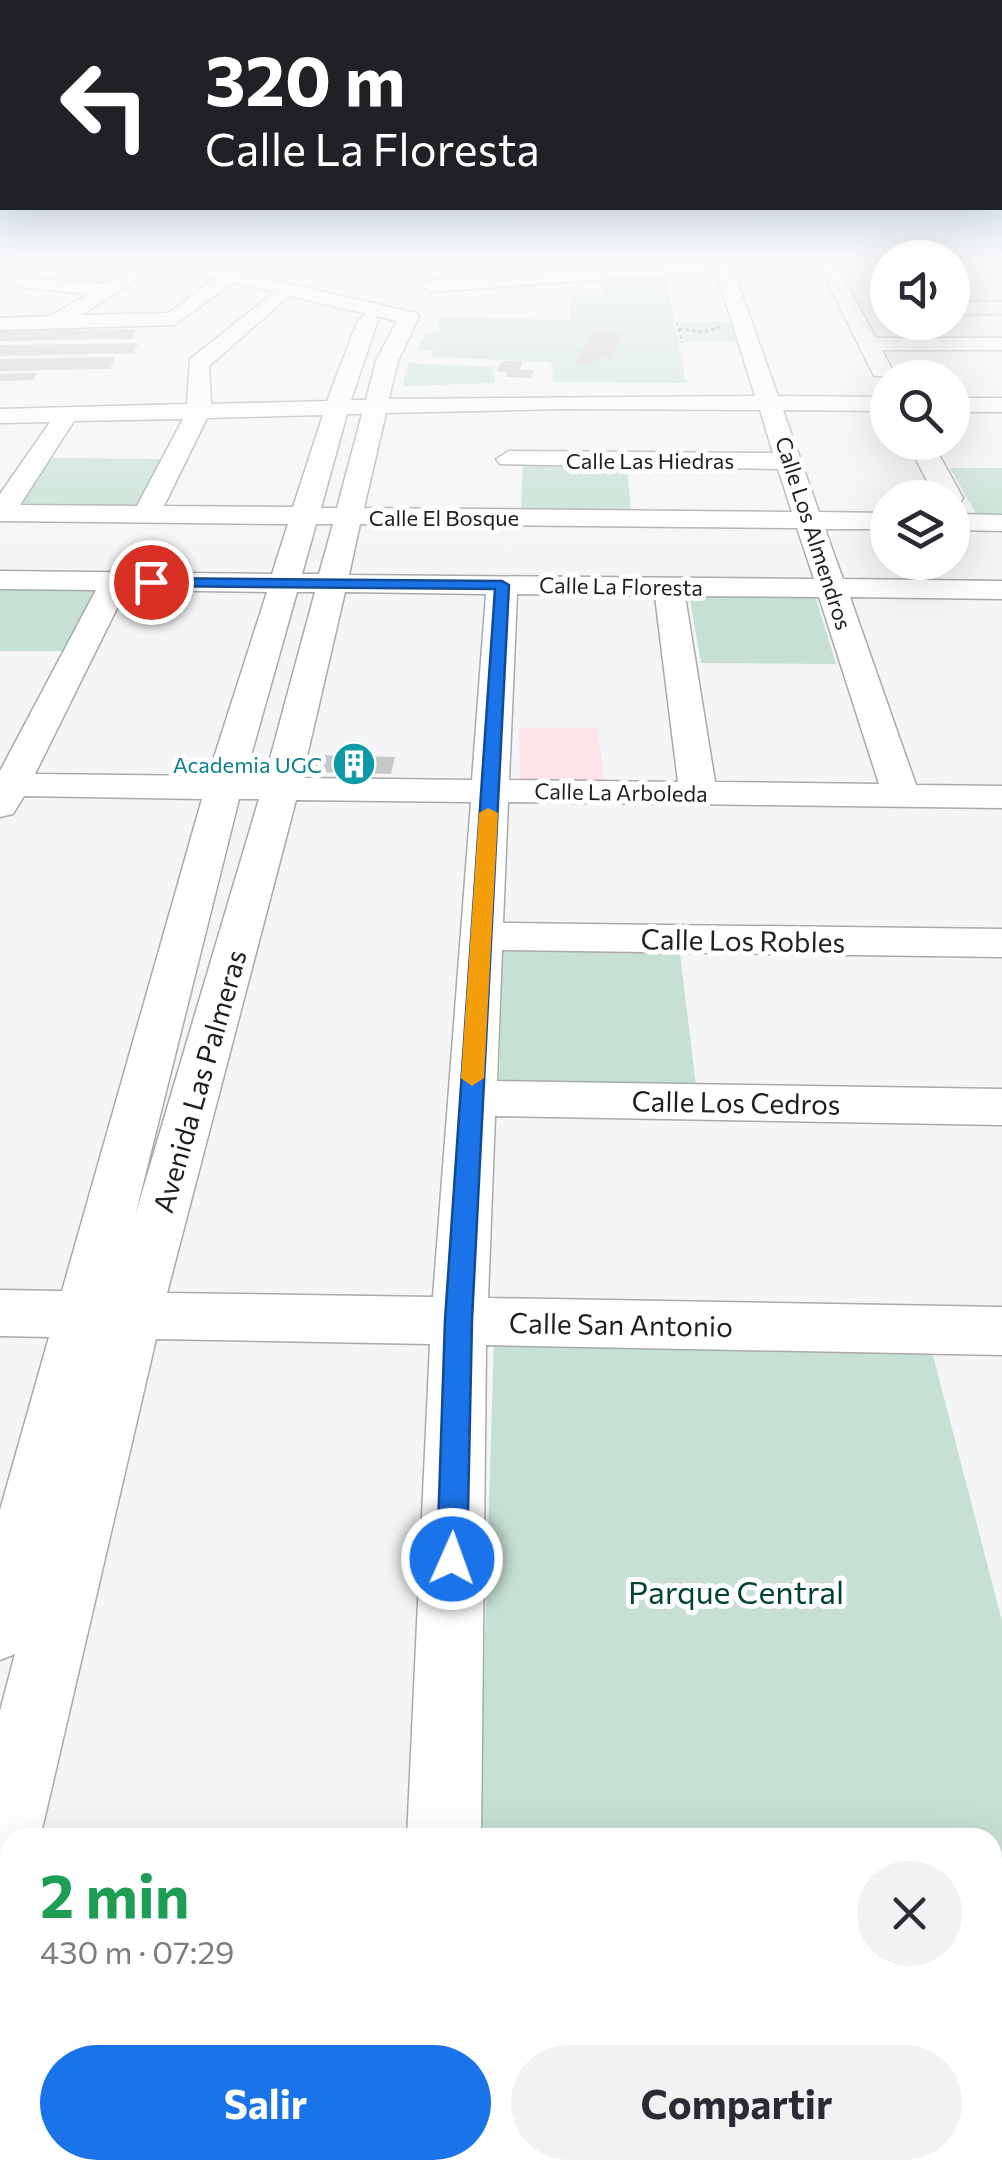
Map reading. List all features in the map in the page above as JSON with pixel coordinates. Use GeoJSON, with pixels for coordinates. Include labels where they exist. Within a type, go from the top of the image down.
{"type":"FeatureCollection","features":[{"type":"Feature","properties":{"kind":"street"},"geometry":{"type":"LineString","coordinates":[[146,514],[198,404],[198,366]]}},
{"type":"Feature","properties":{"kind":"street","name":"Avenida Las Palmeras"},"geometry":{"type":"LineString","coordinates":[[4,1828],[108,1313],[223,788],[308,583],[358,400],[362,366]]}},
{"type":"Feature","properties":{"kind":"street","name":"Avenida Las Palmeras"},"geometry":{"type":"LineString","coordinates":[[358,400],[383,366]]}},
{"type":"Feature","properties":{"kind":"street","name":"Calle Los Almendros"},"geometry":{"type":"LineString","coordinates":[[757,366],[901,796]]}},
{"type":"Feature","properties":{"kind":"street"},"geometry":{"type":"LineString","coordinates":[[970,392],[1002,392]]}},
{"type":"Feature","properties":{"kind":"street"},"geometry":{"type":"LineString","coordinates":[[358,400],[511,403],[870,393]]}},
{"type":"Feature","properties":{"kind":"street"},"geometry":{"type":"LineString","coordinates":[[0,416],[73,406],[358,400],[767,397],[870,403]]}},
{"type":"Feature","properties":{"kind":"street"},"geometry":{"type":"LineString","coordinates":[[507,488],[511,403]]}},
{"type":"Feature","properties":{"kind":"street"},"geometry":{"type":"LineString","coordinates":[[970,405],[1002,405]]}},
{"type":"Feature","properties":{"kind":"street"},"geometry":{"type":"LineString","coordinates":[[0,513],[73,406]]}},
{"type":"Feature","properties":{"kind":"street","name":"Calle Las Hiedras"},"geometry":{"type":"LineString","coordinates":[[507,488],[790,461]]}},
{"type":"Feature","properties":{"kind":"street","name":"Calle El Bosque"},"geometry":{"type":"LineString","coordinates":[[0,513],[327,516],[507,488],[810,521],[870,522]]}},
{"type":"Feature","properties":{"kind":"street"},"geometry":{"type":"LineString","coordinates":[[970,515],[1002,523]]}},
{"type":"Feature","properties":{"kind":"street","name":"Calle La Floresta"},"geometry":{"type":"LineString","coordinates":[[0,580],[832,588],[999,596]]}},
{"type":"Feature","properties":{"kind":"street"},"geometry":{"type":"LineString","coordinates":[[3,792],[116,581]]}},
{"type":"Feature","properties":{"kind":"street","name":"Avenida Las Palmeras"},"geometry":{"type":"LineString","coordinates":[[0,1627],[281,788],[308,583]]}},
{"type":"Feature","properties":{"kind":"street"},"geometry":{"type":"LineString","coordinates":[[444,1828],[458,1320],[484,936],[502,585]]}},
{"type":"Feature","properties":{"kind":"street"},"geometry":{"type":"LineString","coordinates":[[669,587],[698,793]]}},
{"type":"Feature","properties":{"kind":"street","name":"Calle La Arboleda"},"geometry":{"type":"LineString","coordinates":[[3,792],[281,788],[1002,796]]}},
{"type":"Feature","properties":{"kind":"street","name":"Calle Los Robles"},"geometry":{"type":"LineString","coordinates":[[484,936],[1002,943]]}},
{"type":"Feature","properties":{"kind":"street","name":"Calle Los Cedros"},"geometry":{"type":"LineString","coordinates":[[471,1098],[1002,1107]]}},
{"type":"Feature","properties":{"kind":"street","name":"Calle San Antonio"},"geometry":{"type":"LineString","coordinates":[[0,1313],[1002,1331]]}},
{"type":"Feature","properties":{"kind":"shaded area"},"geometry":{"type":"Polygon","coordinates":[[[519,728],[598,728],[604,782],[520,781],[519,728]]]}},
{"type":"Feature","properties":{"kind":"green space"},"geometry":{"type":"Polygon","coordinates":[[[407,366],[493,367],[495,383],[403,386],[407,366]]]}},
{"type":"Feature","properties":{"kind":"green space"},"geometry":{"type":"Polygon","coordinates":[[[552,366],[683,366],[686,383],[554,382],[552,366]]]}},
{"type":"Feature","properties":{"kind":"green space"},"geometry":{"type":"Polygon","coordinates":[[[47,458],[162,459],[136,508],[13,507],[47,458]]]}},
{"type":"Feature","properties":{"kind":"green space"},"geometry":{"type":"Polygon","coordinates":[[[523,464],[627,465],[631,512],[521,511],[523,464]]]}},
{"type":"Feature","properties":{"kind":"green space"},"geometry":{"type":"Polygon","coordinates":[[[950,468],[1002,468],[1002,517],[978,517],[970,503],[970,480],[957,480],[950,468]]]}},
{"type":"Feature","properties":{"kind":"green space"},"geometry":{"type":"Polygon","coordinates":[[[0,588],[97,589],[64,651],[0,651],[0,588]]]}},
{"type":"Feature","properties":{"kind":"green space"},"geometry":{"type":"Polygon","coordinates":[[[689,594],[815,595],[836,664],[701,663],[689,594]]]}},
{"type":"Feature","properties":{"kind":"green space"},"geometry":{"type":"Polygon","coordinates":[[[503,944],[679,946],[696,1086],[499,1084],[503,944]]]}},
{"type":"Feature","properties":{"kind":"green space","name":"Parque Central"},"geometry":{"type":"Polygon","coordinates":[[[494,1340],[930,1344],[1002,1621],[1002,1828],[479,1828],[494,1340]]]}},
{"type":"Feature","properties":{"kind":"building"},"geometry":{"type":"Polygon","coordinates":[[[0,366],[111,366],[110,369],[0,371],[0,366]]]}},
{"type":"Feature","properties":{"kind":"building"},"geometry":{"type":"Polygon","coordinates":[[[499,366],[534,370],[531,378],[506,377],[508,372],[497,371],[499,366]]]}},
{"type":"Feature","properties":{"kind":"building"},"geometry":{"type":"Polygon","coordinates":[[[37,373],[33,380],[0,381],[0,374],[37,373]]]}},
{"type":"Feature","properties":{"kind":"building","name":"Academia UGC"},"geometry":{"type":"Polygon","coordinates":[[[317,755],[395,757],[391,774],[312,772],[317,755]]]}},
{"type":"Feature","properties":{"kind":"slow traffic"},"geometry":{"type":"LineString","coordinates":[[472,1078],[484,936],[488,813]]}},
{"type":"Feature","properties":{"kind":"place","name":"Academia UGC"},"geometry":{"type":"Point","coordinates":[354,764]}},
{"type":"Feature","properties":{"kind":"route"},"geometry":{"type":"LineString","coordinates":[[151,582],[502,585],[484,936],[458,1320],[452,1559]]}}]}
